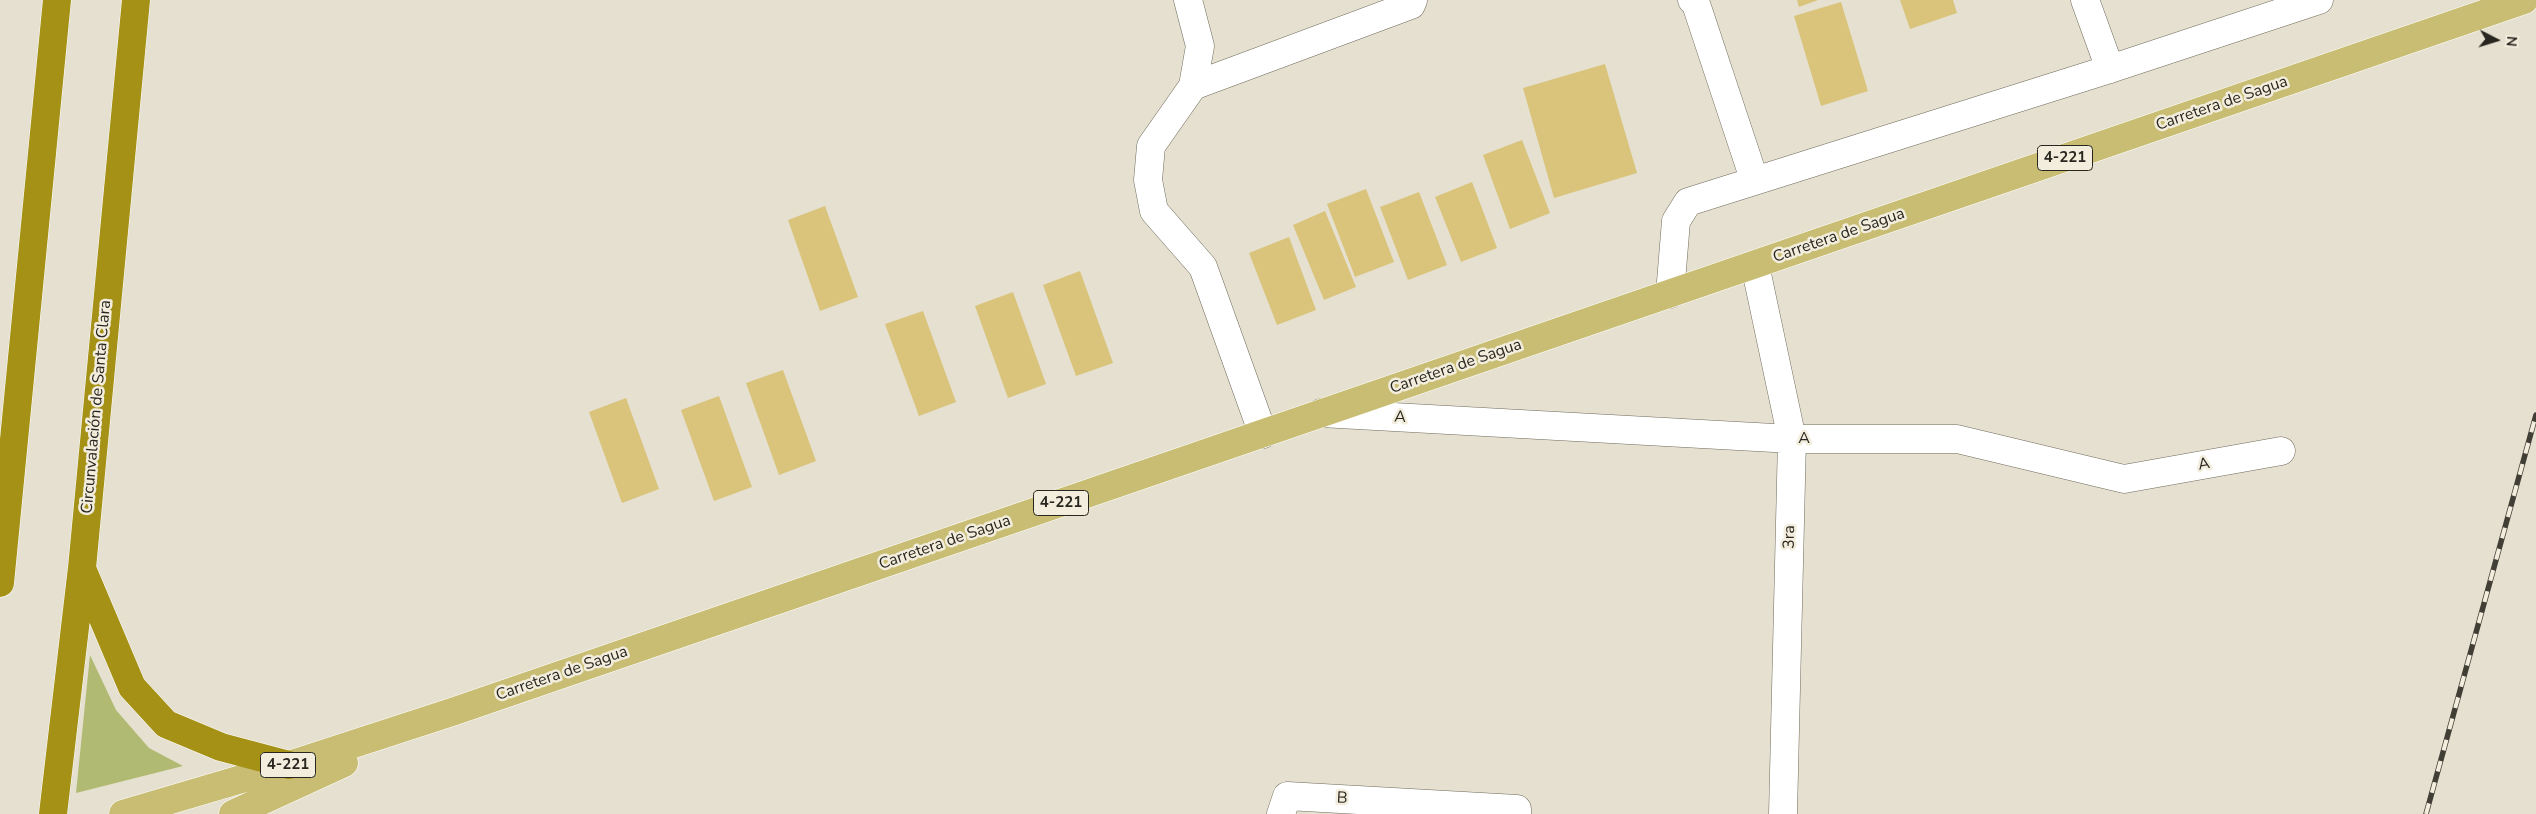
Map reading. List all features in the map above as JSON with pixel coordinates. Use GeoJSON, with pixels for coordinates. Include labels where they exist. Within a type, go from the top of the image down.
{"type":"FeatureCollection","features":[{"type":"Feature","properties":{"kind":"highway"},"geometry":{"type":"LineString","coordinates":[[0,583],[57,0]]}},
{"type":"Feature","properties":{"kind":"highway","name":"Circunvalación de Santa Clara"},"geometry":{"type":"LineString","coordinates":[[53,814],[82,568],[136,0]]}},
{"type":"Feature","properties":{"kind":"highway"},"geometry":{"type":"LineString","coordinates":[[82,568],[132,687],[166,724],[221,747],[289,765]]}},
{"type":"Feature","properties":{"kind":"main road","name":"Carretera de Sagua"},"geometry":{"type":"LineString","coordinates":[[123,814],[289,765],[452,712],[2524,0]]}},
{"type":"Feature","properties":{"kind":"main road","name":"Carretera de Sagua"},"geometry":{"type":"LineString","coordinates":[[233,814],[452,712]]}},
{"type":"Feature","properties":{"kind":"street"},"geometry":{"type":"LineString","coordinates":[[1188,0],[1200,46],[1192,86],[1151,146],[1148,180],[1154,211],[1203,267],[1263,434]]}},
{"type":"Feature","properties":{"kind":"street"},"geometry":{"type":"LineString","coordinates":[[1192,86],[1411,5],[1413,0]]}},
{"type":"Feature","properties":{"kind":"street"},"geometry":{"type":"LineString","coordinates":[[1692,0],[1695,1],[1754,179]]}},
{"type":"Feature","properties":{"kind":"street"},"geometry":{"type":"LineString","coordinates":[[2085,0],[2110,69]]}},
{"type":"Feature","properties":{"kind":"street"},"geometry":{"type":"LineString","coordinates":[[1670,294],[1676,221],[1688,202],[1754,179],[2110,69],[2319,0]]}},
{"type":"Feature","properties":{"kind":"street","name":"3ra"},"geometry":{"type":"LineString","coordinates":[[1755,265],[1792,439],[1783,814]]}},
{"type":"Feature","properties":{"kind":"street","name":"A"},"geometry":{"type":"LineString","coordinates":[[1321,413],[1792,439],[1957,439],[2124,478],[2282,451]]}},
{"type":"Feature","properties":{"kind":"street","name":"B"},"geometry":{"type":"LineString","coordinates":[[1284,805],[1517,812]]}},
{"type":"Feature","properties":{"kind":"green space"},"geometry":{"type":"Polygon","coordinates":[[[90,655],[116,710],[149,748],[183,766],[76,793],[90,655]]]}},
{"type":"Feature","properties":{"kind":"building"},"geometry":{"type":"Polygon","coordinates":[[[1797,0],[1818,0],[1799,7],[1797,0]]]}},
{"type":"Feature","properties":{"kind":"building"},"geometry":{"type":"Polygon","coordinates":[[[1900,0],[1953,0],[1957,13],[1910,29],[1900,0]]]}},
{"type":"Feature","properties":{"kind":"building"},"geometry":{"type":"Polygon","coordinates":[[[1841,2],[1868,91],[1821,106],[1794,16],[1841,2]]]}},
{"type":"Feature","properties":{"kind":"building"},"geometry":{"type":"Polygon","coordinates":[[[1605,64],[1637,173],[1554,198],[1523,88],[1605,64]]]}},
{"type":"Feature","properties":{"kind":"building"},"geometry":{"type":"Polygon","coordinates":[[[1522,140],[1550,213],[1510,229],[1483,155],[1522,140]]]}},
{"type":"Feature","properties":{"kind":"building"},"geometry":{"type":"Polygon","coordinates":[[[1472,182],[1497,248],[1461,262],[1435,197],[1472,182]]]}},
{"type":"Feature","properties":{"kind":"building"},"geometry":{"type":"Polygon","coordinates":[[[1366,189],[1394,262],[1355,277],[1327,204],[1366,189]]]}},
{"type":"Feature","properties":{"kind":"building"},"geometry":{"type":"Polygon","coordinates":[[[1419,192],[1447,265],[1408,280],[1380,207],[1419,192]]]}},
{"type":"Feature","properties":{"kind":"building"},"geometry":{"type":"Polygon","coordinates":[[[825,206],[858,297],[820,311],[788,220],[825,206]]]}},
{"type":"Feature","properties":{"kind":"building"},"geometry":{"type":"Polygon","coordinates":[[[1325,211],[1356,287],[1324,300],[1293,225],[1325,211]]]}},
{"type":"Feature","properties":{"kind":"building"},"geometry":{"type":"Polygon","coordinates":[[[1289,237],[1316,310],[1277,325],[1249,253],[1289,237]]]}},
{"type":"Feature","properties":{"kind":"building"},"geometry":{"type":"Polygon","coordinates":[[[1080,271],[1113,363],[1076,376],[1043,285],[1080,271]]]}},
{"type":"Feature","properties":{"kind":"building"},"geometry":{"type":"Polygon","coordinates":[[[1013,292],[1046,384],[1008,398],[975,306],[1013,292]]]}},
{"type":"Feature","properties":{"kind":"building"},"geometry":{"type":"Polygon","coordinates":[[[923,311],[956,402],[919,416],[885,324],[923,311]]]}},
{"type":"Feature","properties":{"kind":"building"},"geometry":{"type":"Polygon","coordinates":[[[783,370],[816,461],[779,475],[746,383],[783,370]]]}},
{"type":"Feature","properties":{"kind":"building"},"geometry":{"type":"Polygon","coordinates":[[[719,396],[752,487],[714,501],[681,410],[719,396]]]}},
{"type":"Feature","properties":{"kind":"building"},"geometry":{"type":"Polygon","coordinates":[[[626,398],[659,489],[622,503],[589,412],[626,398]]]}},
{"type":"Feature","properties":{"kind":"railway"},"geometry":{"type":"LineString","coordinates":[[2426,814],[2536,415]]}}]}
